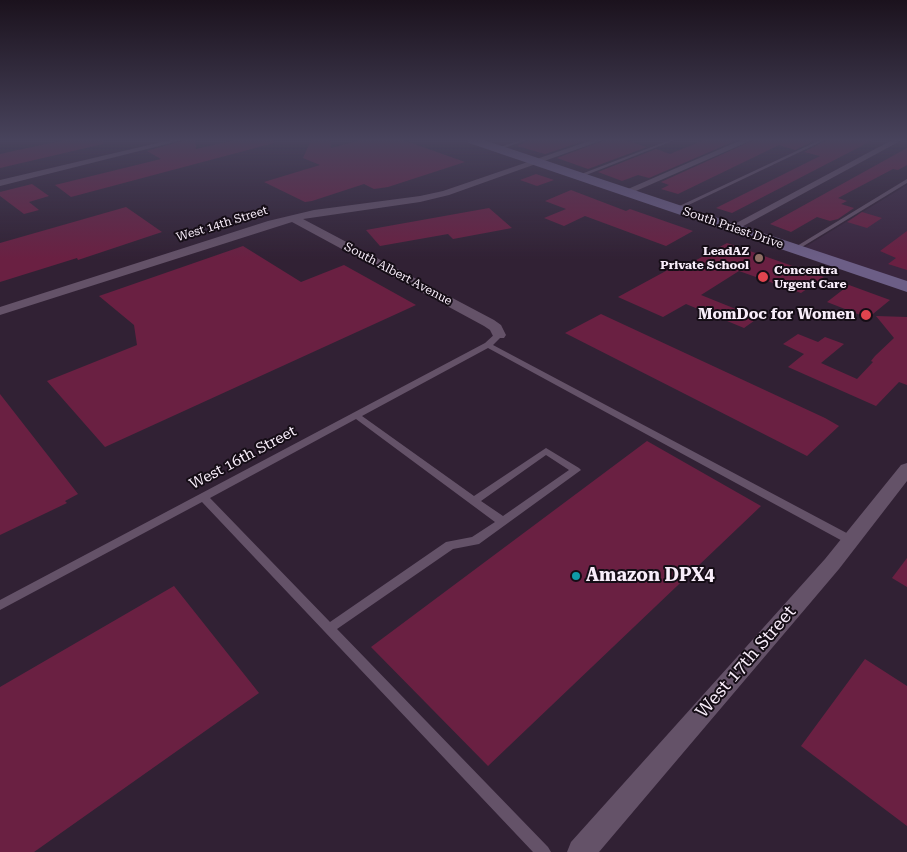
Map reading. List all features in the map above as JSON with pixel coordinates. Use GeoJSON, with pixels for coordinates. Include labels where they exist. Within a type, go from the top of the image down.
{"type":"FeatureCollection","features":[{"type":"Feature","properties":{"kind":"main road","name":"South Priest Drive"},"geometry":{"type":"LineString","coordinates":[[590,180],[907,287]]}},
{"type":"Feature","properties":{"kind":"street"},"geometry":{"type":"LineString","coordinates":[[0,183],[13,180]]}},
{"type":"Feature","properties":{"kind":"street","name":"West 14th Street"},"geometry":{"type":"LineString","coordinates":[[0,311],[244,230],[293,218],[446,193],[485,180]]}},
{"type":"Feature","properties":{"kind":"street"},"geometry":{"type":"LineString","coordinates":[[626,192],[655,180]]}},
{"type":"Feature","properties":{"kind":"street"},"geometry":{"type":"LineString","coordinates":[[732,228],[823,180]]}},
{"type":"Feature","properties":{"kind":"street","name":"South Albert Avenue"},"geometry":{"type":"LineString","coordinates":[[293,218],[489,323],[499,335]]}},
{"type":"Feature","properties":{"kind":"street","name":"West 17th Street"},"geometry":{"type":"LineString","coordinates":[[581,852],[852,541],[907,469]]}},
{"type":"Feature","properties":{"kind":"lane"},"geometry":{"type":"LineString","coordinates":[[676,209],[738,180]]}},
{"type":"Feature","properties":{"kind":"lane"},"geometry":{"type":"LineString","coordinates":[[795,249],[907,181]]}},
{"type":"Feature","properties":{"kind":"lane","name":"West 16th Street"},"geometry":{"type":"LineString","coordinates":[[0,605],[488,345],[499,335]]}},
{"type":"Feature","properties":{"kind":"lane"},"geometry":{"type":"LineString","coordinates":[[488,345],[852,541]]}},
{"type":"Feature","properties":{"kind":"lane"},"geometry":{"type":"LineString","coordinates":[[356,415],[503,522]]}},
{"type":"Feature","properties":{"kind":"lane"},"geometry":{"type":"LineString","coordinates":[[328,629],[450,545],[475,541],[576,470],[546,452],[473,501]]}},
{"type":"Feature","properties":{"kind":"lane"},"geometry":{"type":"LineString","coordinates":[[202,497],[543,852]]}},
{"type":"Feature","properties":{"kind":"shaded area"},"geometry":{"type":"Polygon","coordinates":[[[907,185],[907,287],[800,250],[907,185]]]}},
{"type":"Feature","properties":{"kind":"building"},"geometry":{"type":"Polygon","coordinates":[[[76,180],[136,180],[71,197],[55,185],[76,180]]]}},
{"type":"Feature","properties":{"kind":"building"},"geometry":{"type":"Polygon","coordinates":[[[271,180],[410,180],[388,187],[374,189],[364,184],[305,202],[264,182],[271,180]]]}},
{"type":"Feature","properties":{"kind":"building"},"geometry":{"type":"Polygon","coordinates":[[[520,180],[553,180],[554,180],[537,186],[520,180]]]}},
{"type":"Feature","properties":{"kind":"building"},"geometry":{"type":"Polygon","coordinates":[[[666,180],[707,180],[678,194],[661,189],[669,185],[661,182],[666,180]]]}},
{"type":"Feature","properties":{"kind":"building"},"geometry":{"type":"Polygon","coordinates":[[[772,180],[796,180],[732,213],[716,208],[772,180]]]}},
{"type":"Feature","properties":{"kind":"building"},"geometry":{"type":"Polygon","coordinates":[[[850,180],[873,180],[838,198],[847,201],[841,204],[854,208],[838,219],[830,221],[817,217],[791,232],[770,224],[850,180]]]}},
{"type":"Feature","properties":{"kind":"building"},"geometry":{"type":"Polygon","coordinates":[[[32,184],[49,196],[29,202],[39,210],[24,214],[0,196],[0,192],[32,184]]]}},
{"type":"Feature","properties":{"kind":"building"},"geometry":{"type":"Polygon","coordinates":[[[571,190],[626,211],[630,209],[693,231],[666,246],[585,216],[564,226],[544,218],[566,209],[545,201],[571,190]]]}},
{"type":"Feature","properties":{"kind":"building"},"geometry":{"type":"Polygon","coordinates":[[[126,207],[162,232],[78,260],[77,258],[0,282],[0,243],[126,207]]]}},
{"type":"Feature","properties":{"kind":"building"},"geometry":{"type":"Polygon","coordinates":[[[489,208],[512,228],[453,239],[448,234],[380,246],[366,230],[489,208]]]}},
{"type":"Feature","properties":{"kind":"building"},"geometry":{"type":"Polygon","coordinates":[[[862,212],[882,218],[867,228],[847,222],[862,212]]]}},
{"type":"Feature","properties":{"kind":"building"},"geometry":{"type":"Polygon","coordinates":[[[907,231],[907,270],[888,264],[896,258],[880,251],[907,231]]]}},
{"type":"Feature","properties":{"kind":"building"},"geometry":{"type":"Polygon","coordinates":[[[727,243],[824,277],[801,293],[739,271],[701,295],[758,318],[744,328],[686,304],[663,317],[618,297],[675,266],[682,268],[727,243]]]}},
{"type":"Feature","properties":{"kind":"building"},"geometry":{"type":"Polygon","coordinates":[[[243,246],[301,282],[344,265],[416,305],[105,447],[47,381],[137,345],[134,325],[99,296],[243,246]]]}},
{"type":"Feature","properties":{"kind":"building"},"geometry":{"type":"Polygon","coordinates":[[[849,285],[890,300],[868,318],[827,302],[849,285]]]}},
{"type":"Feature","properties":{"kind":"building"},"geometry":{"type":"Polygon","coordinates":[[[601,314],[839,426],[807,456],[565,333],[601,314]]]}},
{"type":"Feature","properties":{"kind":"building"},"geometry":{"type":"Polygon","coordinates":[[[876,316],[907,317],[907,385],[899,382],[876,406],[788,367],[804,354],[783,344],[798,334],[818,342],[825,337],[844,344],[821,363],[857,379],[873,362],[871,361],[875,356],[894,338],[876,316]]]}},
{"type":"Feature","properties":{"kind":"building"},"geometry":{"type":"Polygon","coordinates":[[[0,394],[78,494],[65,501],[67,503],[0,535],[0,394]]]}},
{"type":"Feature","properties":{"kind":"building","name":"Amazon DPX4"},"geometry":{"type":"Polygon","coordinates":[[[647,441],[761,506],[488,766],[371,647],[647,441]]]}},
{"type":"Feature","properties":{"kind":"building"},"geometry":{"type":"Polygon","coordinates":[[[907,558],[907,587],[892,578],[907,558]]]}},
{"type":"Feature","properties":{"kind":"building"},"geometry":{"type":"Polygon","coordinates":[[[174,586],[259,693],[34,852],[0,852],[0,687],[174,586]]]}},
{"type":"Feature","properties":{"kind":"building"},"geometry":{"type":"Polygon","coordinates":[[[865,659],[907,686],[907,826],[801,746],[865,659]]]}},
{"type":"Feature","properties":{"kind":"place","name":"LeadAZ Private School"},"geometry":{"type":"Point","coordinates":[759,258]}},
{"type":"Feature","properties":{"kind":"place","name":"Concentra Urgent Care"},"geometry":{"type":"Point","coordinates":[763,277]}},
{"type":"Feature","properties":{"kind":"place","name":"MomDoc for Women"},"geometry":{"type":"Point","coordinates":[866,315]}},
{"type":"Feature","properties":{"kind":"place","name":"Amazon DPX4"},"geometry":{"type":"Point","coordinates":[576,576]}}]}
